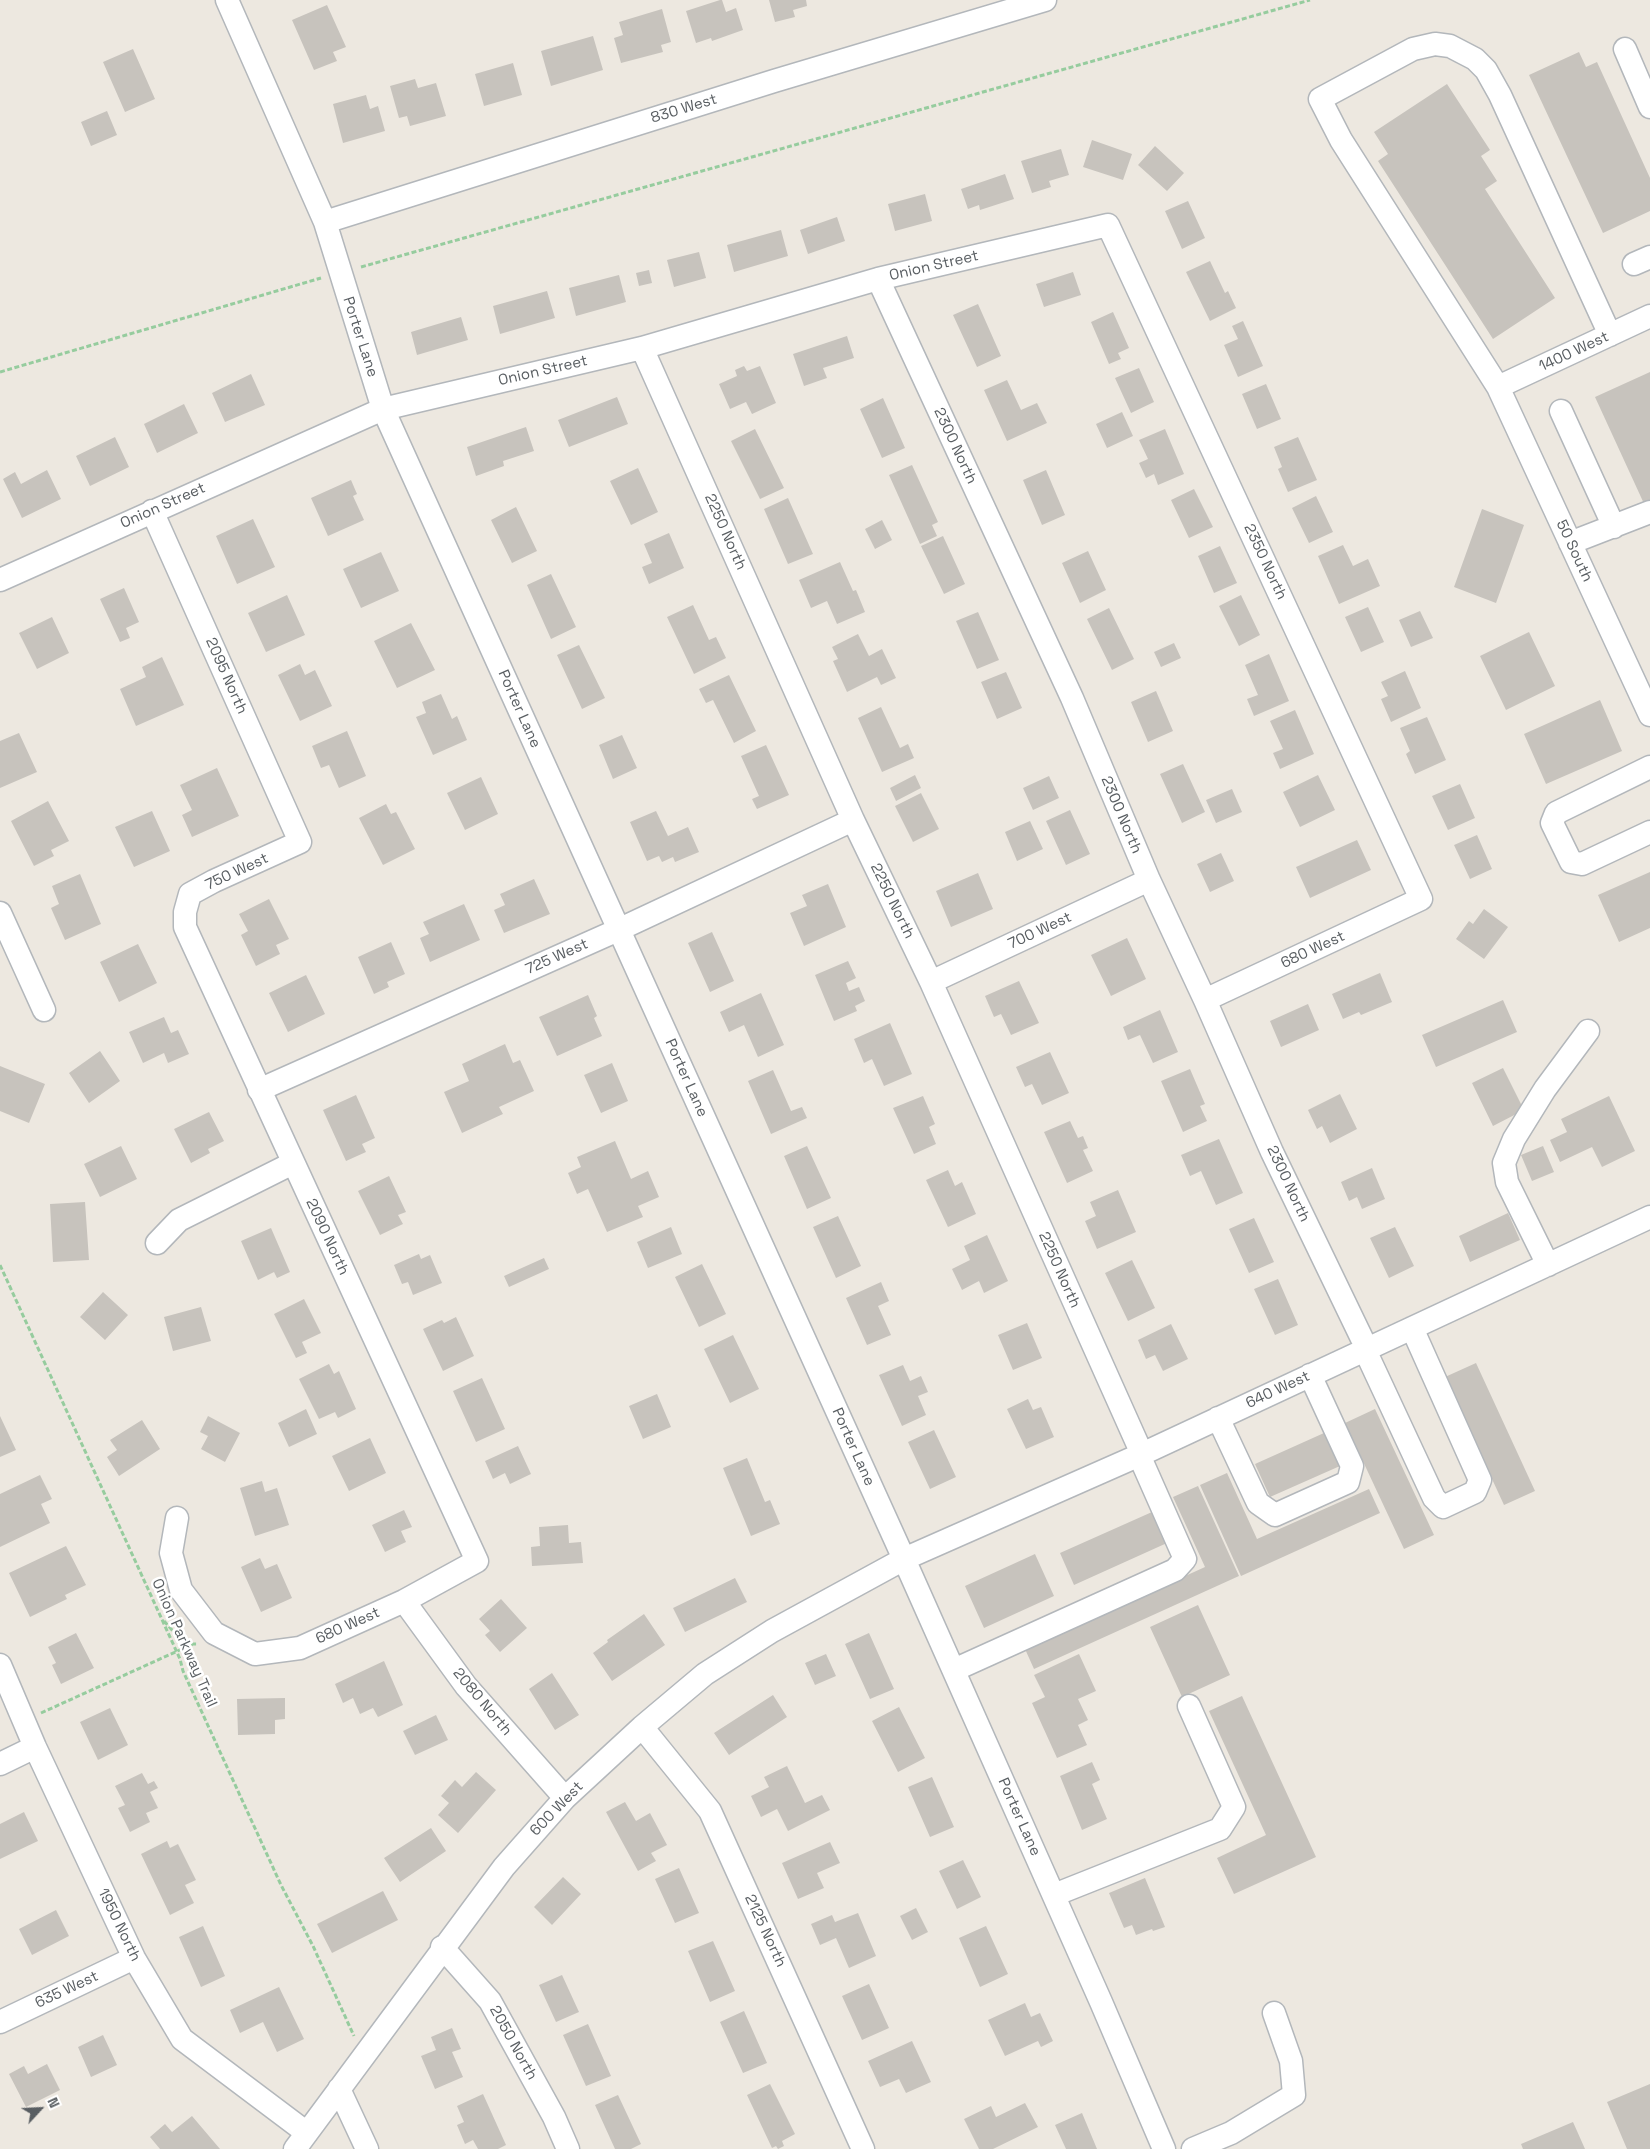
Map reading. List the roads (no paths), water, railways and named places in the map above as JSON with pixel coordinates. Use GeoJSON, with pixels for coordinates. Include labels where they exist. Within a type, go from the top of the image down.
{"type":"FeatureCollection","features":[{"type":"Feature","properties":{"kind":"street","name":"Porter Lane"},"geometry":{"type":"LineString","coordinates":[[228,0],[325,222],[383,409],[954,1670],[1164,2149]]}},
{"type":"Feature","properties":{"kind":"street","name":"830 West"},"geometry":{"type":"LineString","coordinates":[[325,222],[1017,4],[1045,0]]}},
{"type":"Feature","properties":{"kind":"street","name":"50 South"},"geometry":{"type":"LineString","coordinates":[[1610,335],[1486,70],[1464,52],[1450,46],[1436,44],[1413,49],[1320,100],[1341,140],[1498,387],[1650,715]]}},
{"type":"Feature","properties":{"kind":"street"},"geometry":{"type":"LineString","coordinates":[[1624,49],[1650,107]]}},
{"type":"Feature","properties":{"kind":"street","name":"Onion Street"},"geometry":{"type":"LineString","coordinates":[[0,580],[383,409],[642,348],[878,280],[1108,225]]}},
{"type":"Feature","properties":{"kind":"street","name":"2350 North"},"geometry":{"type":"LineString","coordinates":[[1108,225],[1421,899]]}},
{"type":"Feature","properties":{"kind":"street","name":"2300 North"},"geometry":{"type":"LineString","coordinates":[[878,280],[1072,698],[1149,880],[1205,1000],[1272,1152],[1434,1498],[1443,1507],[1475,1492],[1480,1480],[1412,1328]]}},
{"type":"Feature","properties":{"kind":"street","name":"1400 West"},"geometry":{"type":"LineString","coordinates":[[1498,387],[1650,316]]}},
{"type":"Feature","properties":{"kind":"street","name":"2250 North"},"geometry":{"type":"LineString","coordinates":[[642,348],[853,820],[931,982],[1185,1559],[1175,1570],[954,1670]]}},
{"type":"Feature","properties":{"kind":"street"},"geometry":{"type":"LineString","coordinates":[[1560,411],[1614,527]]}},
{"type":"Feature","properties":{"kind":"street","name":"2095 North"},"geometry":{"type":"LineString","coordinates":[[152,511],[300,842]]}},
{"type":"Feature","properties":{"kind":"street"},"geometry":{"type":"LineString","coordinates":[[1570,543],[1650,512]]}},
{"type":"Feature","properties":{"kind":"street"},"geometry":{"type":"LineString","coordinates":[[1650,767],[1556,814],[1552,823],[1571,862],[1582,864],[1650,832]]}},
{"type":"Feature","properties":{"kind":"street","name":"725 West"},"geometry":{"type":"LineString","coordinates":[[259,1090],[618,930],[853,820]]}},
{"type":"Feature","properties":{"kind":"street","name":"750 West"},"geometry":{"type":"LineString","coordinates":[[185,912],[190,894],[300,842]]}},
{"type":"Feature","properties":{"kind":"street","name":"700 West"},"geometry":{"type":"LineString","coordinates":[[931,982],[1149,880]]}},
{"type":"Feature","properties":{"kind":"street","name":"680 West"},"geometry":{"type":"LineString","coordinates":[[1205,1000],[1421,899]]}},
{"type":"Feature","properties":{"kind":"street","name":"2090 North"},"geometry":{"type":"LineString","coordinates":[[185,912],[185,927],[477,1561]]}},
{"type":"Feature","properties":{"kind":"street"},"geometry":{"type":"LineString","coordinates":[[0,913],[44,1010]]}},
{"type":"Feature","properties":{"kind":"street"},"geometry":{"type":"LineString","coordinates":[[1548,1265],[1507,1182],[1504,1163],[1514,1139],[1545,1089],[1588,1031]]}},
{"type":"Feature","properties":{"kind":"street"},"geometry":{"type":"LineString","coordinates":[[157,1243],[179,1220],[293,1163]]}},
{"type":"Feature","properties":{"kind":"street","name":"640 West"},"geometry":{"type":"LineString","coordinates":[[904,1559],[1140,1454],[1650,1217]]}},
{"type":"Feature","properties":{"kind":"street"},"geometry":{"type":"LineString","coordinates":[[1218,1418],[1258,1503],[1275,1515],[1348,1482],[1352,1466],[1310,1376]]}},
{"type":"Feature","properties":{"kind":"street","name":"680 West"},"geometry":{"type":"LineString","coordinates":[[177,1518],[171,1553],[181,1590],[214,1633],[255,1654],[300,1648],[404,1601],[477,1561]]}},
{"type":"Feature","properties":{"kind":"street","name":"600 West"},"geometry":{"type":"LineString","coordinates":[[300,2144],[442,1948],[504,1867],[565,1798],[642,1727],[705,1674],[772,1632],[904,1559]]}},
{"type":"Feature","properties":{"kind":"street","name":"2080 North"},"geometry":{"type":"LineString","coordinates":[[404,1601],[466,1686],[565,1798]]}},
{"type":"Feature","properties":{"kind":"street","name":"1950 North"},"geometry":{"type":"LineString","coordinates":[[0,1665],[35,1748],[134,1958],[182,2039],[300,2144]]}},
{"type":"Feature","properties":{"kind":"street"},"geometry":{"type":"LineString","coordinates":[[1054,1895],[1220,1828],[1234,1808],[1189,1706]]}},
{"type":"Feature","properties":{"kind":"street","name":"2125 North"},"geometry":{"type":"LineString","coordinates":[[642,1727],[710,1811],[863,2149]]}},
{"type":"Feature","properties":{"kind":"street"},"geometry":{"type":"LineString","coordinates":[[0,1764],[35,1748]]}},
{"type":"Feature","properties":{"kind":"street","name":"2050 North"},"geometry":{"type":"LineString","coordinates":[[442,1948],[490,2001],[554,2117],[568,2149]]}},
{"type":"Feature","properties":{"kind":"street","name":"635 West"},"geometry":{"type":"LineString","coordinates":[[0,2022],[134,1958]]}},
{"type":"Feature","properties":{"kind":"street"},"geometry":{"type":"LineString","coordinates":[[1192,2149],[1231,2133],[1294,2095],[1291,2060],[1274,2013]]}},
{"type":"Feature","properties":{"kind":"street"},"geometry":{"type":"LineString","coordinates":[[339,2089],[367,2149]]}}]}
